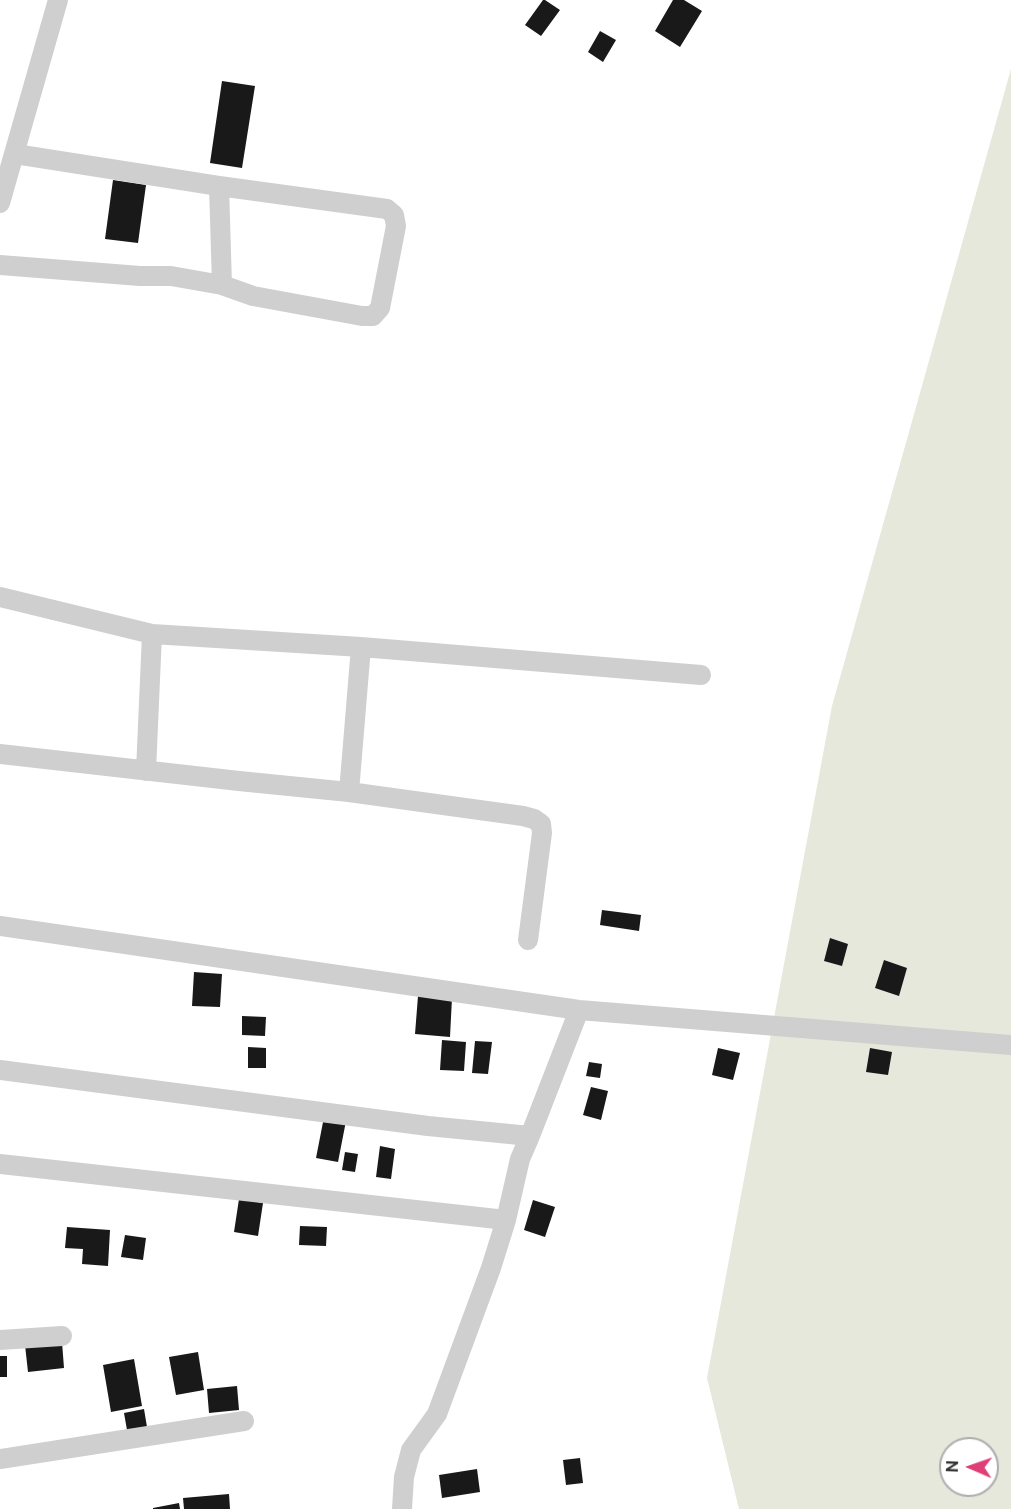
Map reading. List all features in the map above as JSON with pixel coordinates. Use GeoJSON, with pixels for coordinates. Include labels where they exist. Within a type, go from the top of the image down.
{"type":"FeatureCollection","features":[{"type":"Feature","properties":{"kind":"street"},"geometry":{"type":"LineString","coordinates":[[0,203],[58,0]]}},
{"type":"Feature","properties":{"kind":"street"},"geometry":{"type":"LineString","coordinates":[[0,265],[140,276],[171,276],[222,285],[253,296],[362,316],[373,316],[380,308],[396,226],[394,215],[387,209],[219,186],[15,154]]}},
{"type":"Feature","properties":{"kind":"street"},"geometry":{"type":"LineString","coordinates":[[219,186],[222,285]]}},
{"type":"Feature","properties":{"kind":"street"},"geometry":{"type":"LineString","coordinates":[[0,597],[152,634],[361,647],[701,675]]}},
{"type":"Feature","properties":{"kind":"street"},"geometry":{"type":"LineString","coordinates":[[146,771],[152,634]]}},
{"type":"Feature","properties":{"kind":"street"},"geometry":{"type":"LineString","coordinates":[[349,792],[361,647]]}},
{"type":"Feature","properties":{"kind":"street"},"geometry":{"type":"LineString","coordinates":[[0,754],[349,792],[534,819],[541,824],[542,833],[528,940]]}},
{"type":"Feature","properties":{"kind":"street"},"geometry":{"type":"LineString","coordinates":[[0,927],[579,1010],[1011,1045]]}},
{"type":"Feature","properties":{"kind":"street"},"geometry":{"type":"LineString","coordinates":[[402,1509],[404,1477],[411,1450],[437,1414],[491,1268],[506,1220],[520,1159],[579,1010]]}},
{"type":"Feature","properties":{"kind":"street"},"geometry":{"type":"LineString","coordinates":[[0,1070],[530,1137]]}},
{"type":"Feature","properties":{"kind":"street"},"geometry":{"type":"LineString","coordinates":[[0,1164],[506,1220]]}},
{"type":"Feature","properties":{"kind":"street"},"geometry":{"type":"LineString","coordinates":[[0,1340],[62,1336]]}},
{"type":"Feature","properties":{"kind":"street"},"geometry":{"type":"LineString","coordinates":[[0,1459],[244,1421]]}},
{"type":"Feature","properties":{"kind":"shaded area"},"geometry":{"type":"Polygon","coordinates":[[[1011,69],[1011,1509],[739,1509],[707,1378],[832,706],[1011,69]]]}},
{"type":"Feature","properties":{"kind":"building"},"geometry":{"type":"Polygon","coordinates":[[[543,0],[560,10],[541,36],[525,25],[543,0]]]}},
{"type":"Feature","properties":{"kind":"building"},"geometry":{"type":"Polygon","coordinates":[[[673,0],[684,0],[702,11],[680,47],[655,31],[673,0]]]}},
{"type":"Feature","properties":{"kind":"building"},"geometry":{"type":"Polygon","coordinates":[[[600,31],[616,40],[603,62],[588,52],[600,31]]]}},
{"type":"Feature","properties":{"kind":"building"},"geometry":{"type":"Polygon","coordinates":[[[222,81],[255,86],[242,168],[210,163],[222,81]]]}},
{"type":"Feature","properties":{"kind":"building"},"geometry":{"type":"Polygon","coordinates":[[[113,180],[146,185],[138,243],[105,239],[113,180]]]}},
{"type":"Feature","properties":{"kind":"building"},"geometry":{"type":"Polygon","coordinates":[[[602,910],[641,915],[639,931],[600,925],[602,910]]]}},
{"type":"Feature","properties":{"kind":"building"},"geometry":{"type":"Polygon","coordinates":[[[830,938],[848,944],[842,966],[824,961],[830,938]]]}},
{"type":"Feature","properties":{"kind":"building"},"geometry":{"type":"Polygon","coordinates":[[[884,960],[907,968],[899,996],[875,988],[884,960]]]}},
{"type":"Feature","properties":{"kind":"building"},"geometry":{"type":"Polygon","coordinates":[[[194,972],[222,974],[220,1007],[192,1006],[194,972]]]}},
{"type":"Feature","properties":{"kind":"building"},"geometry":{"type":"Polygon","coordinates":[[[418,996],[452,998],[450,1037],[415,1034],[418,996]]]}},
{"type":"Feature","properties":{"kind":"building"},"geometry":{"type":"Polygon","coordinates":[[[242,1016],[266,1017],[265,1036],[242,1035],[242,1016]]]}},
{"type":"Feature","properties":{"kind":"building"},"geometry":{"type":"Polygon","coordinates":[[[442,1040],[466,1042],[464,1071],[440,1070],[442,1040]]]}},
{"type":"Feature","properties":{"kind":"building"},"geometry":{"type":"Polygon","coordinates":[[[475,1041],[492,1042],[488,1074],[472,1073],[475,1041]]]}},
{"type":"Feature","properties":{"kind":"building"},"geometry":{"type":"Polygon","coordinates":[[[248,1047],[266,1048],[266,1068],[248,1068],[248,1047]]]}},
{"type":"Feature","properties":{"kind":"building"},"geometry":{"type":"Polygon","coordinates":[[[718,1048],[740,1053],[733,1080],[712,1075],[718,1048]]]}},
{"type":"Feature","properties":{"kind":"building"},"geometry":{"type":"Polygon","coordinates":[[[870,1048],[892,1052],[888,1075],[866,1072],[870,1048]]]}},
{"type":"Feature","properties":{"kind":"building"},"geometry":{"type":"Polygon","coordinates":[[[589,1062],[602,1064],[600,1078],[586,1076],[589,1062]]]}},
{"type":"Feature","properties":{"kind":"building"},"geometry":{"type":"Polygon","coordinates":[[[591,1087],[608,1091],[601,1120],[583,1115],[591,1087]]]}},
{"type":"Feature","properties":{"kind":"building"},"geometry":{"type":"Polygon","coordinates":[[[324,1117],[346,1121],[338,1162],[316,1158],[324,1117]]]}},
{"type":"Feature","properties":{"kind":"building"},"geometry":{"type":"Polygon","coordinates":[[[380,1146],[395,1149],[391,1179],[376,1177],[380,1146]]]}},
{"type":"Feature","properties":{"kind":"building"},"geometry":{"type":"Polygon","coordinates":[[[345,1152],[358,1154],[355,1172],[342,1170],[345,1152]]]}},
{"type":"Feature","properties":{"kind":"building"},"geometry":{"type":"Polygon","coordinates":[[[239,1199],[263,1203],[258,1236],[234,1232],[239,1199]]]}},
{"type":"Feature","properties":{"kind":"building"},"geometry":{"type":"Polygon","coordinates":[[[533,1200],[555,1207],[545,1237],[524,1230],[533,1200]]]}},
{"type":"Feature","properties":{"kind":"building"},"geometry":{"type":"Polygon","coordinates":[[[300,1226],[327,1227],[326,1246],[299,1245],[300,1226]]]}},
{"type":"Feature","properties":{"kind":"building"},"geometry":{"type":"Polygon","coordinates":[[[67,1227],[110,1230],[108,1266],[82,1264],[83,1249],[65,1248],[67,1227]]]}},
{"type":"Feature","properties":{"kind":"building"},"geometry":{"type":"Polygon","coordinates":[[[125,1235],[146,1238],[143,1260],[121,1257],[125,1235]]]}},
{"type":"Feature","properties":{"kind":"building"},"geometry":{"type":"Polygon","coordinates":[[[62,1342],[64,1368],[28,1372],[25,1345],[62,1342]]]}},
{"type":"Feature","properties":{"kind":"building"},"geometry":{"type":"Polygon","coordinates":[[[198,1352],[204,1390],[176,1395],[169,1357],[198,1352]]]}},
{"type":"Feature","properties":{"kind":"building"},"geometry":{"type":"Polygon","coordinates":[[[0,1356],[7,1356],[7,1377],[0,1377],[0,1356]]]}},
{"type":"Feature","properties":{"kind":"building"},"geometry":{"type":"Polygon","coordinates":[[[134,1359],[142,1406],[111,1412],[103,1365],[134,1359]]]}},
{"type":"Feature","properties":{"kind":"building"},"geometry":{"type":"Polygon","coordinates":[[[237,1386],[239,1410],[209,1413],[207,1389],[237,1386]]]}},
{"type":"Feature","properties":{"kind":"building"},"geometry":{"type":"Polygon","coordinates":[[[144,1409],[147,1427],[127,1430],[124,1413],[144,1409]]]}},
{"type":"Feature","properties":{"kind":"building"},"geometry":{"type":"Polygon","coordinates":[[[580,1458],[583,1483],[566,1485],[563,1460],[580,1458]]]}},
{"type":"Feature","properties":{"kind":"building"},"geometry":{"type":"Polygon","coordinates":[[[477,1469],[480,1492],[442,1498],[439,1475],[477,1469]]]}},
{"type":"Feature","properties":{"kind":"building"},"geometry":{"type":"Polygon","coordinates":[[[229,1494],[230,1509],[184,1509],[183,1498],[229,1494]]]}},
{"type":"Feature","properties":{"kind":"building"},"geometry":{"type":"Polygon","coordinates":[[[179,1503],[180,1509],[153,1509],[153,1508],[179,1503]]]}}]}
